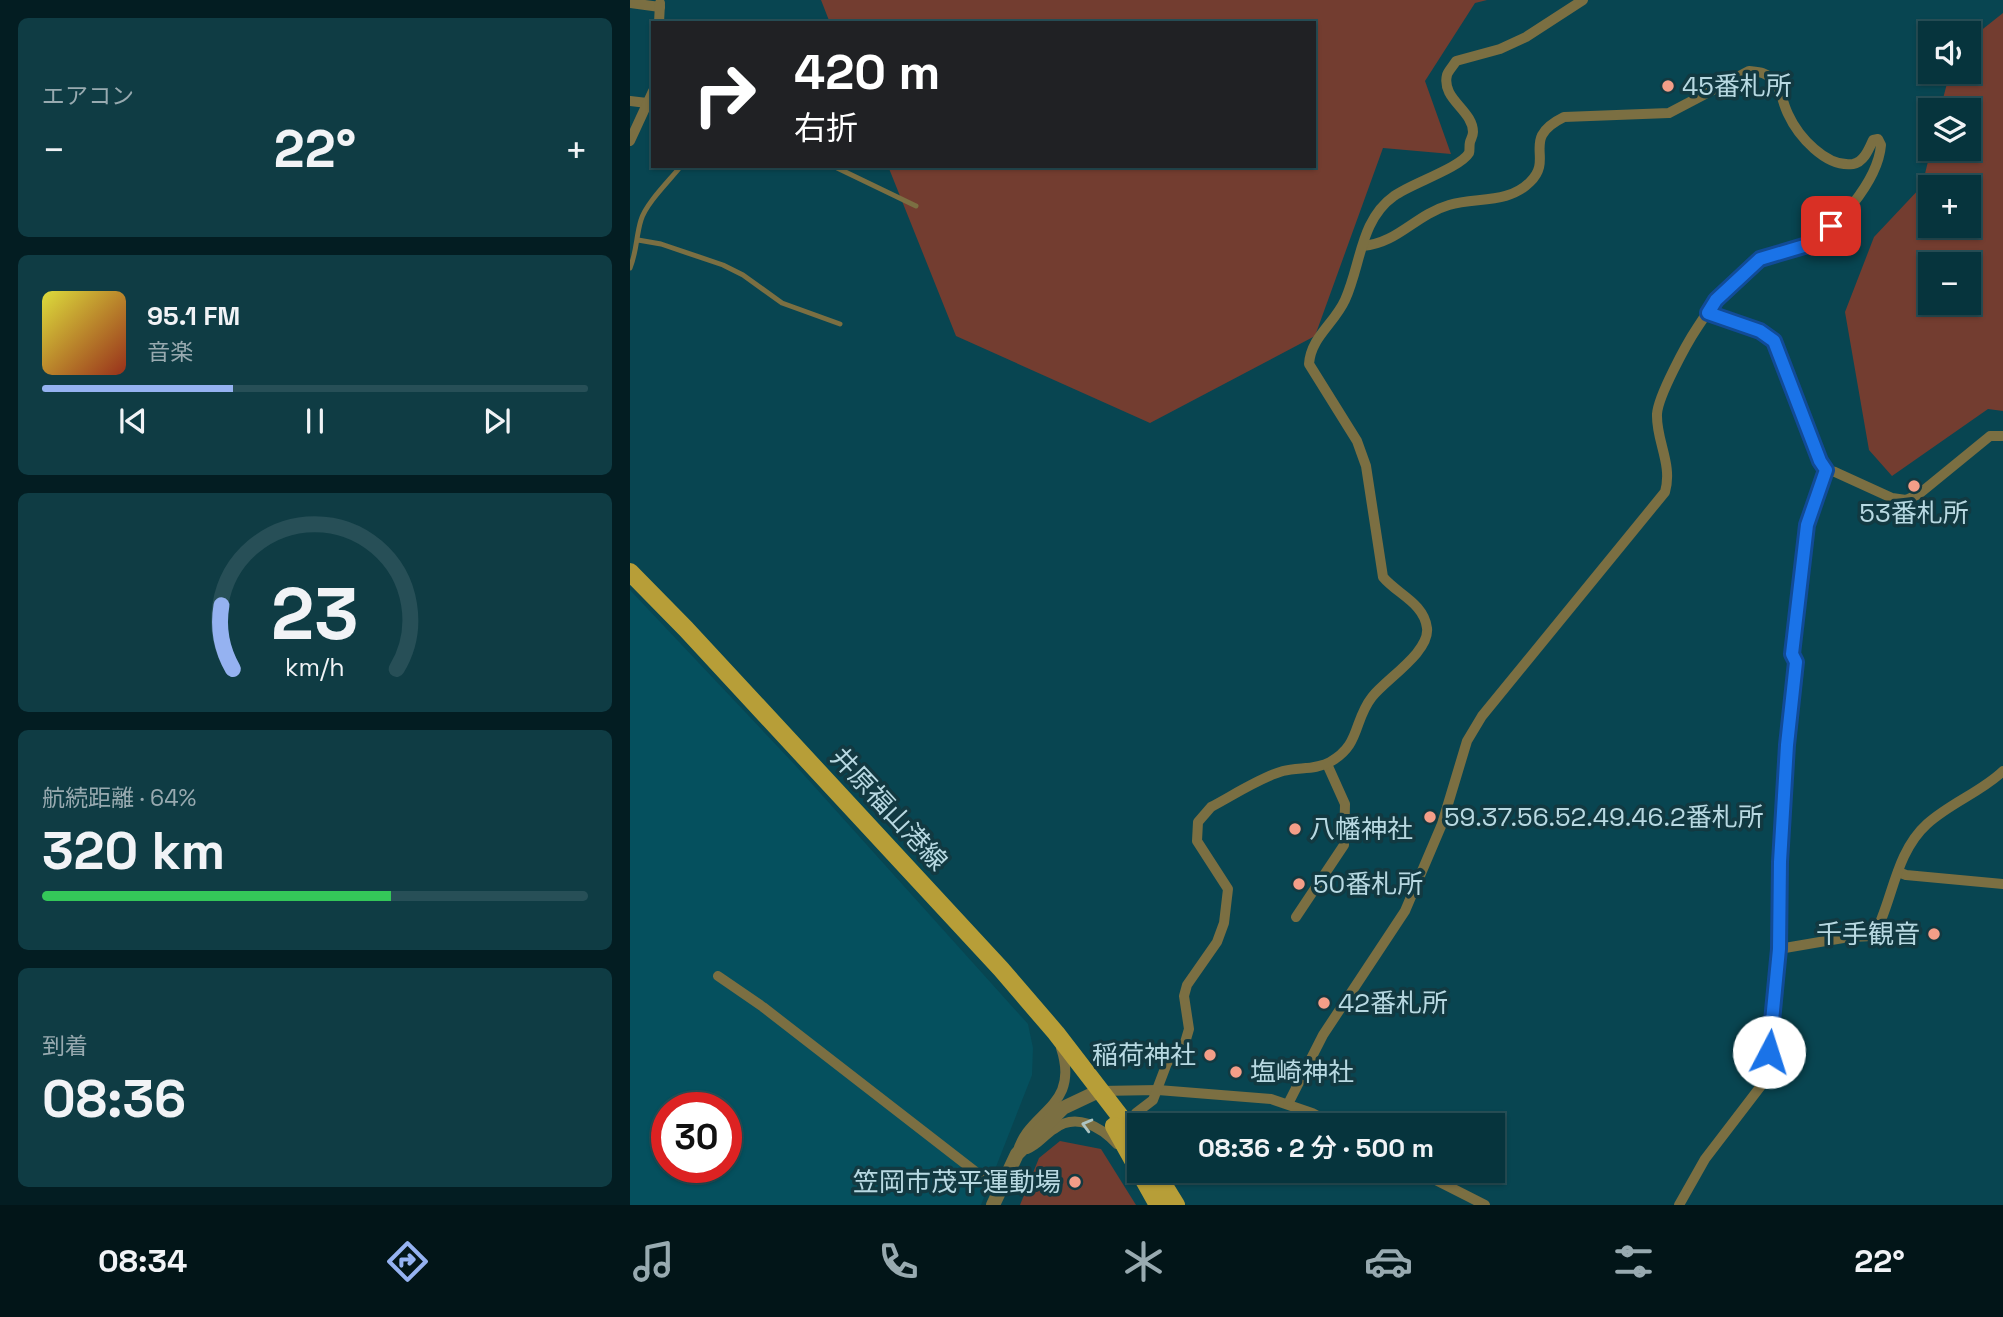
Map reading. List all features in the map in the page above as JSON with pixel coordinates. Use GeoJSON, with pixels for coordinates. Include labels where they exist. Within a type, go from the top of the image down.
{"type":"FeatureCollection","features":[{"type":"Feature","properties":{"kind":"main road","name":"井原福山港線"},"geometry":{"type":"LineString","coordinates":[[630,572],[687,629],[992,959],[1056,1033],[1127,1126]]}},
{"type":"Feature","properties":{"kind":"main road","name":"井原福山港線"},"geometry":{"type":"LineString","coordinates":[[1100,1091],[1109,1116],[1158,1205]]}},
{"type":"Feature","properties":{"kind":"main road"},"geometry":{"type":"LineString","coordinates":[[1162,1183],[1176,1205]]}},
{"type":"Feature","properties":{"kind":"street"},"geometry":{"type":"LineString","coordinates":[[1136,1113],[1153,1100],[1167,1063],[1184,1046],[1189,1029],[1184,996],[1187,985],[1217,942],[1224,923],[1228,889],[1197,841],[1198,822],[1210,807],[1282,771],[1327,764],[1345,752],[1354,739],[1371,699],[1420,650],[1426,640],[1427,628],[1416,605],[1382,577],[1366,466],[1356,441],[1309,364],[1310,352],[1346,299],[1370,222],[1394,195],[1457,163],[1469,153],[1473,132],[1470,119],[1454,102],[1448,89],[1447,75],[1456,61],[1500,49],[1527,37],[1583,0]]}},
{"type":"Feature","properties":{"kind":"street"},"geometry":{"type":"LineString","coordinates":[[630,3],[660,4]]}},
{"type":"Feature","properties":{"kind":"street"},"geometry":{"type":"LineString","coordinates":[[1288,1104],[1323,1035],[1405,911],[1439,832],[1456,773],[1482,716],[1665,492],[1669,478],[1657,413],[1665,389],[1695,330],[1716,300],[1760,259],[1785,253],[1821,237],[1859,195],[1881,145],[1878,139],[1873,140],[1864,157],[1854,164],[1833,162],[1811,146],[1796,128],[1787,114],[1780,88],[1771,78],[1762,72],[1749,71],[1669,113],[1564,117],[1549,124],[1541,134],[1536,176],[1520,191],[1507,197],[1450,205],[1420,217],[1387,241],[1363,246]]}},
{"type":"Feature","properties":{"kind":"street"},"geometry":{"type":"LineString","coordinates":[[630,141],[651,96]]}},
{"type":"Feature","properties":{"kind":"street"},"geometry":{"type":"LineString","coordinates":[[630,101],[648,103]]}},
{"type":"Feature","properties":{"kind":"street"},"geometry":{"type":"LineString","coordinates":[[1708,313],[1760,331],[1774,341],[1820,461],[1826,470],[1892,498],[1906,500],[1919,494],[1990,436],[2003,436]]}},
{"type":"Feature","properties":{"kind":"street"},"geometry":{"type":"LineString","coordinates":[[1679,1205],[1705,1159],[1767,1078],[1779,949],[1780,862],[1787,745],[1796,662],[1792,654],[1807,525],[1826,470]]}},
{"type":"Feature","properties":{"kind":"street"},"geometry":{"type":"LineString","coordinates":[[1296,917],[1344,845],[1345,804],[1327,764]]}},
{"type":"Feature","properties":{"kind":"street"},"geometry":{"type":"LineString","coordinates":[[1779,949],[1849,937],[1874,936],[1898,872],[1915,838],[1928,823],[1992,782],[2003,771]]}},
{"type":"Feature","properties":{"kind":"street"},"geometry":{"type":"LineString","coordinates":[[1898,872],[2003,884]]}},
{"type":"Feature","properties":{"kind":"street"},"geometry":{"type":"LineString","coordinates":[[718,976],[763,1007],[999,1190]]}},
{"type":"Feature","properties":{"kind":"street"},"geometry":{"type":"LineString","coordinates":[[993,1205],[1017,1154],[1020,1139],[1052,1107],[1065,1083],[1066,1062],[1056,1033]]}},
{"type":"Feature","properties":{"kind":"street"},"geometry":{"type":"LineString","coordinates":[[1017,1154],[1063,1108],[1100,1091],[1158,1090],[1271,1099],[1308,1113]]}},
{"type":"Feature","properties":{"kind":"street"},"geometry":{"type":"LineString","coordinates":[[1017,1154],[1034,1147],[1056,1127],[1078,1121],[1090,1124],[1106,1132],[1119,1146],[1138,1182],[1148,1189]]}},
{"type":"Feature","properties":{"kind":"street"},"geometry":{"type":"LineString","coordinates":[[1442,1183],[1485,1205]]}},
{"type":"Feature","properties":{"kind":"lane"},"geometry":{"type":"LineString","coordinates":[[630,268],[641,219],[679,168]]}},
{"type":"Feature","properties":{"kind":"lane"},"geometry":{"type":"LineString","coordinates":[[836,168],[916,206]]}},
{"type":"Feature","properties":{"kind":"lane"},"geometry":{"type":"LineString","coordinates":[[638,240],[661,244],[723,265],[743,275],[782,303],[840,324]]}},
{"type":"Feature","properties":{"kind":"shaded area"},"geometry":{"type":"Polygon","coordinates":[[[821,0],[1487,0],[1475,3],[1425,81],[1451,154],[1383,148],[1315,336],[1150,423],[956,336],[889,168],[1316,168],[1316,21],[829,21],[821,0]]]}},
{"type":"Feature","properties":{"kind":"shaded area"},"geometry":{"type":"Polygon","coordinates":[[[2003,13],[2003,411],[1988,409],[1892,476],[1869,450],[1845,312],[1874,237],[1918,190],[1918,238],[1981,238],[1981,175],[1925,175],[1928,161],[1981,161],[1981,98],[1943,98],[1947,84],[1981,84],[1981,30],[2003,13]]]}},
{"type":"Feature","properties":{"kind":"shaded area"},"geometry":{"type":"Polygon","coordinates":[[[630,590],[795,765],[1028,1024],[1033,1048],[1032,1075],[981,1205],[630,1205],[630,590]]]}},
{"type":"Feature","properties":{"kind":"shaded area","name":"笠岡市茂平運動場"},"geometry":{"type":"Polygon","coordinates":[[[1060,1141],[1101,1149],[1136,1205],[1020,1205],[1039,1158],[1060,1141]]]}},
{"type":"Feature","properties":{"kind":"place","name":"45番札所"},"geometry":{"type":"Point","coordinates":[1668,86]}},
{"type":"Feature","properties":{"kind":"place","name":"53番札所"},"geometry":{"type":"Point","coordinates":[1914,486]}},
{"type":"Feature","properties":{"kind":"place","name":"59.37.56.52.49.46.2番札所"},"geometry":{"type":"Point","coordinates":[1430,817]}},
{"type":"Feature","properties":{"kind":"place","name":"八幡神社"},"geometry":{"type":"Point","coordinates":[1295,829]}},
{"type":"Feature","properties":{"kind":"place","name":"50番札所"},"geometry":{"type":"Point","coordinates":[1299,884]}},
{"type":"Feature","properties":{"kind":"place","name":"千手観音"},"geometry":{"type":"Point","coordinates":[1934,934]}},
{"type":"Feature","properties":{"kind":"place","name":"42番札所"},"geometry":{"type":"Point","coordinates":[1324,1003]}},
{"type":"Feature","properties":{"kind":"place","name":"稲荷神社"},"geometry":{"type":"Point","coordinates":[1210,1055]}},
{"type":"Feature","properties":{"kind":"place","name":"塩崎神社"},"geometry":{"type":"Point","coordinates":[1236,1072]}},
{"type":"Feature","properties":{"kind":"place","name":"笠岡市茂平運動場"},"geometry":{"type":"Point","coordinates":[1075,1182]}},
{"type":"Feature","properties":{"kind":"route"},"geometry":{"type":"LineString","coordinates":[[1769,1052],[1779,949],[1785,773],[1796,662],[1792,654],[1807,525],[1826,470],[1820,461],[1774,341],[1760,331],[1708,313],[1716,300],[1760,259],[1804,246],[1821,237],[1831,226]]}}]}
